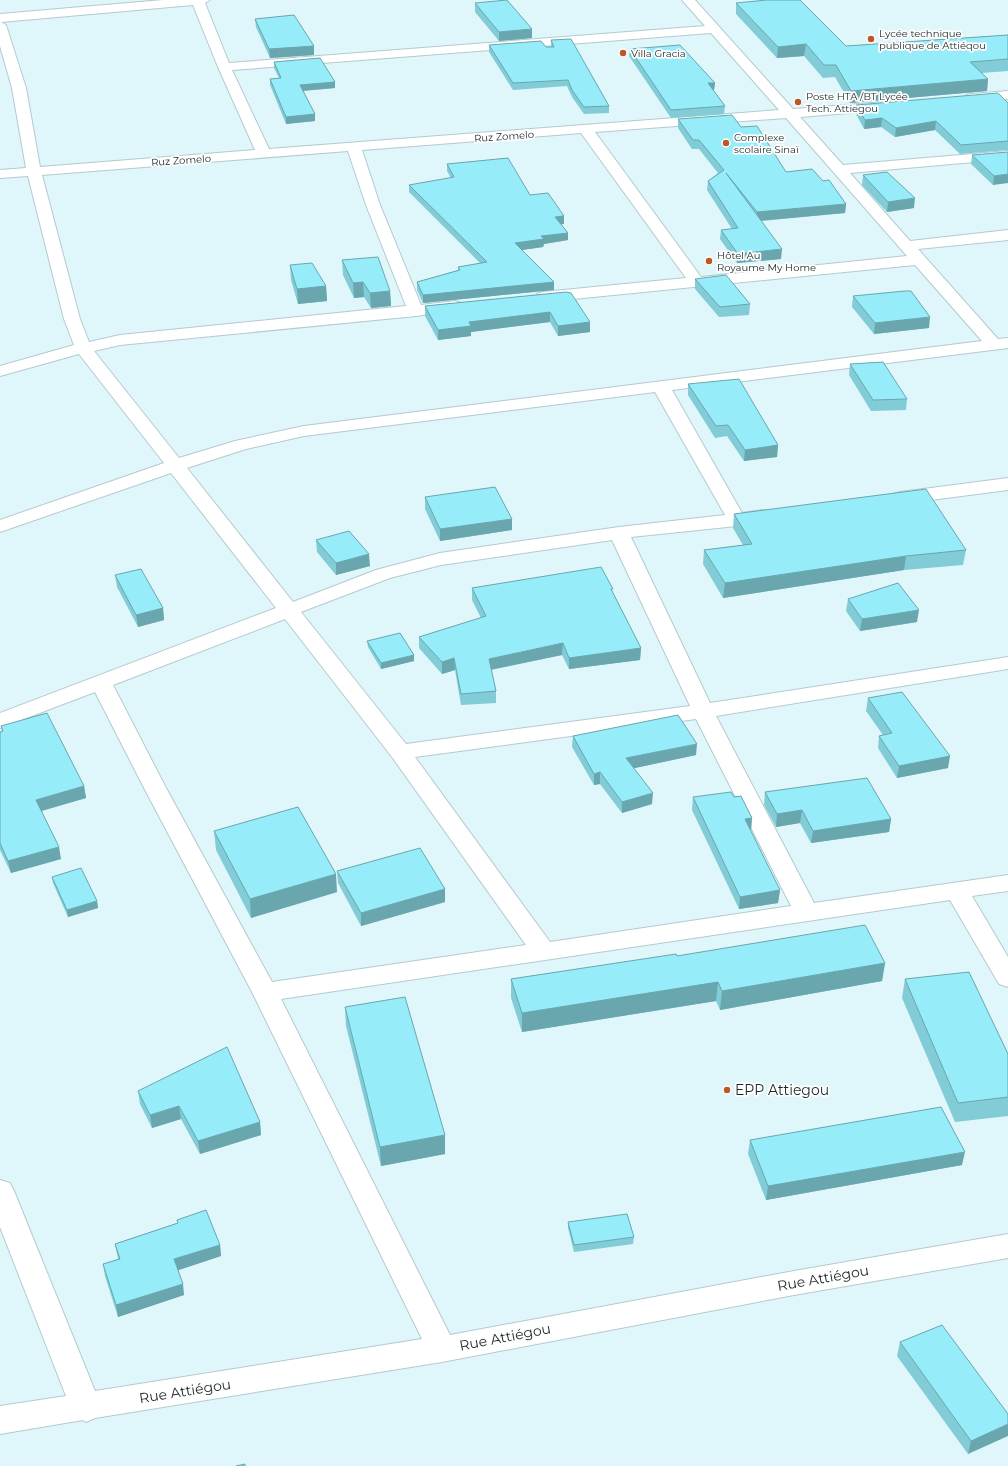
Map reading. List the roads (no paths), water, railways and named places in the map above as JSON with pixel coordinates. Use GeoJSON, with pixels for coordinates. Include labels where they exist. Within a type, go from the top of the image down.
{"type":"FeatureCollection","features":[{"type":"Feature","properties":{"kind":"street"},"geometry":{"type":"LineString","coordinates":[[0,18],[164,2],[201,0],[224,67],[264,154]]}},
{"type":"Feature","properties":{"kind":"street"},"geometry":{"type":"LineString","coordinates":[[688,0],[907,246],[917,260],[1001,344]]}},
{"type":"Feature","properties":{"kind":"street"},"geometry":{"type":"LineString","coordinates":[[0,25],[13,88],[72,319],[83,348],[400,752],[544,952]]}},
{"type":"Feature","properties":{"kind":"street"},"geometry":{"type":"LineString","coordinates":[[224,67],[714,29]]}},
{"type":"Feature","properties":{"kind":"street"},"geometry":{"type":"LineString","coordinates":[[960,99],[1008,95]]}},
{"type":"Feature","properties":{"kind":"street","name":"Ruz Zomelo"},"geometry":{"type":"LineString","coordinates":[[0,174],[897,105]]}},
{"type":"Feature","properties":{"kind":"street"},"geometry":{"type":"LineString","coordinates":[[585,130],[696,281]]}},
{"type":"Feature","properties":{"kind":"street"},"geometry":{"type":"LineString","coordinates":[[354,147],[373,205],[416,310]]}},
{"type":"Feature","properties":{"kind":"street"},"geometry":{"type":"LineString","coordinates":[[839,170],[1008,155]]}},
{"type":"Feature","properties":{"kind":"street"},"geometry":{"type":"LineString","coordinates":[[907,246],[1008,235]]}},
{"type":"Feature","properties":{"kind":"street"},"geometry":{"type":"LineString","coordinates":[[525,299],[917,260]]}},
{"type":"Feature","properties":{"kind":"street"},"geometry":{"type":"LineString","coordinates":[[0,371],[83,348],[120,340],[470,305]]}},
{"type":"Feature","properties":{"kind":"street"},"geometry":{"type":"LineString","coordinates":[[0,526],[176,465],[241,445],[304,431],[1001,344]]}},
{"type":"Feature","properties":{"kind":"street"},"geometry":{"type":"LineString","coordinates":[[660,387],[737,520]]}},
{"type":"Feature","properties":{"kind":"street"},"geometry":{"type":"LineString","coordinates":[[884,500],[1008,484]]}},
{"type":"Feature","properties":{"kind":"street"},"geometry":{"type":"LineString","coordinates":[[0,721],[383,574],[440,559],[619,533],[784,514]]}},
{"type":"Feature","properties":{"kind":"street"},"geometry":{"type":"LineString","coordinates":[[619,533],[703,711],[806,912]]}},
{"type":"Feature","properties":{"kind":"street"},"geometry":{"type":"LineString","coordinates":[[400,752],[703,711],[1008,663]]}},
{"type":"Feature","properties":{"kind":"street"},"geometry":{"type":"LineString","coordinates":[[101,682],[154,786],[265,992],[442,1349]]}},
{"type":"Feature","properties":{"kind":"street"},"geometry":{"type":"LineString","coordinates":[[265,992],[544,952],[1008,882]]}},
{"type":"Feature","properties":{"kind":"street"},"geometry":{"type":"LineString","coordinates":[[957,890],[1008,978]]}},
{"type":"Feature","properties":{"kind":"street"},"geometry":{"type":"LineString","coordinates":[[0,1191],[86,1408]]}},
{"type":"Feature","properties":{"kind":"street","name":"Rue Attiégou"},"geometry":{"type":"LineString","coordinates":[[0,1420],[86,1408],[442,1349],[794,1283],[1008,1246]]}},
{"type":"Feature","properties":{"kind":"place","name":"Lycée technique publique de Attiéqou"},"geometry":{"type":"Point","coordinates":[871,39]}},
{"type":"Feature","properties":{"kind":"place","name":"Villa Gracia"},"geometry":{"type":"Point","coordinates":[623,53]}},
{"type":"Feature","properties":{"kind":"place","name":"Poste HTA /BT Lycée Tech. Attiegou"},"geometry":{"type":"Point","coordinates":[798,102]}},
{"type":"Feature","properties":{"kind":"place","name":"Complexe scolaire Sinaï"},"geometry":{"type":"Point","coordinates":[726,143]}},
{"type":"Feature","properties":{"kind":"place","name":"Hôtel Au Royaume My Home"},"geometry":{"type":"Point","coordinates":[709,261]}},
{"type":"Feature","properties":{"kind":"place","name":"EPP Attiegou"},"geometry":{"type":"Point","coordinates":[727,1090]}}]}
